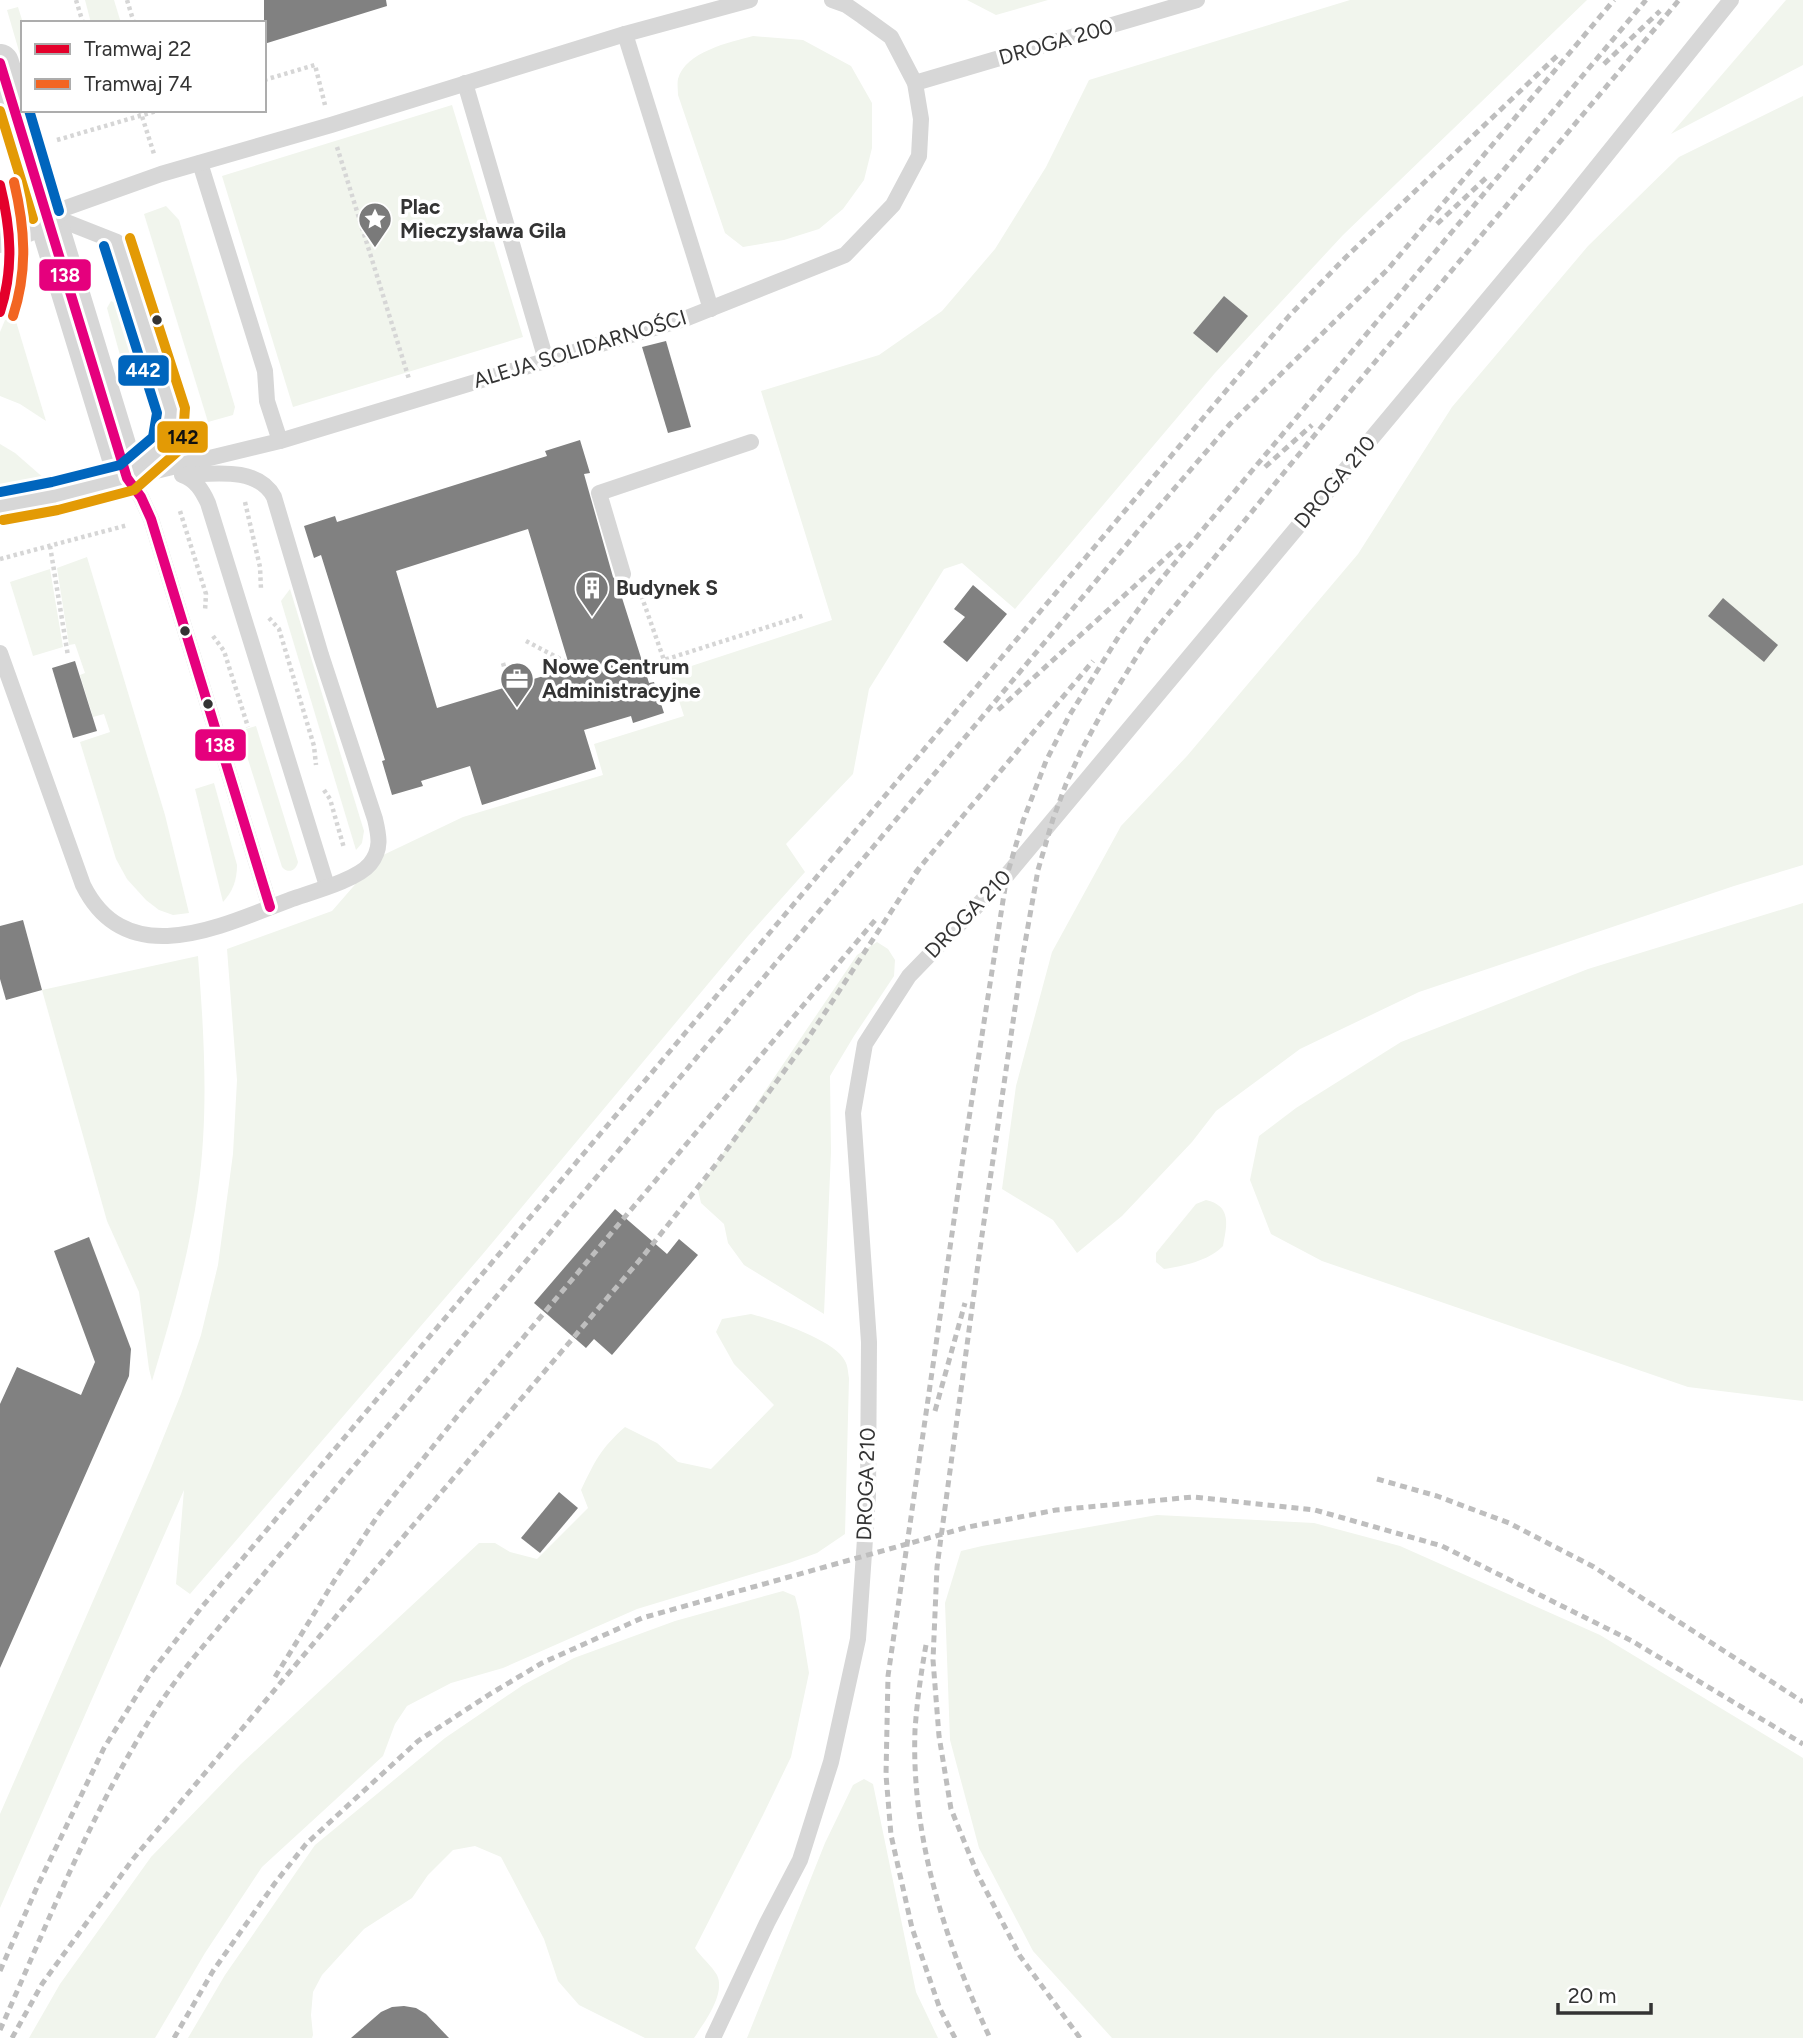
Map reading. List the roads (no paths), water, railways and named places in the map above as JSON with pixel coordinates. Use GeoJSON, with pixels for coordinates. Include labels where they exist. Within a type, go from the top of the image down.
{"type":"FeatureCollection","features":[{"type":"Feature","properties":{"kind":"street"},"geometry":{"type":"LineString","coordinates":[[0,63],[127,478]]}},
{"type":"Feature","properties":{"kind":"street"},"geometry":{"type":"LineString","coordinates":[[0,234],[46,215]]}},
{"type":"Feature","properties":{"kind":"street","name":"ALEJA SOLIDARNOŚCI"},"geometry":{"type":"LineString","coordinates":[[0,506],[127,478]]}},
{"type":"Feature","properties":{"kind":"lane"},"geometry":{"type":"LineString","coordinates":[[46,215],[161,174],[331,125],[625,34],[750,0]]}},
{"type":"Feature","properties":{"kind":"lane","name":"DROGA 200"},"geometry":{"type":"LineString","coordinates":[[915,83],[1198,0]]}},
{"type":"Feature","properties":{"kind":"lane","name":"DROGA 210"},"geometry":{"type":"LineString","coordinates":[[713,2038],[800,1860],[831,1762],[858,1639],[868,1496],[869,1342],[853,1113],[865,1044],[909,976],[1007,875],[1559,214],[1731,0]]}},
{"type":"Feature","properties":{"kind":"lane","name":"ALEJA SOLIDARNOŚCI"},"geometry":{"type":"LineString","coordinates":[[127,478],[280,441],[687,318],[845,255],[893,205],[919,156],[921,118],[915,83],[891,37],[843,2]]}},
{"type":"Feature","properties":{"kind":"lane"},"geometry":{"type":"LineString","coordinates":[[625,34],[711,309]]}},
{"type":"Feature","properties":{"kind":"lane"},"geometry":{"type":"LineString","coordinates":[[464,83],[546,360]]}},
{"type":"Feature","properties":{"kind":"lane"},"geometry":{"type":"LineString","coordinates":[[200,163],[265,371],[267,401],[280,441]]}},
{"type":"Feature","properties":{"kind":"lane"},"geometry":{"type":"LineString","coordinates":[[46,215],[117,242],[171,411],[165,445],[127,478]]}},
{"type":"Feature","properties":{"kind":"lane"},"geometry":{"type":"LineString","coordinates":[[623,574],[599,493],[751,442]]}},
{"type":"Feature","properties":{"kind":"lane"},"geometry":{"type":"LineString","coordinates":[[0,653],[83,885],[98,911],[116,925],[128,931],[164,936],[200,932],[327,886],[360,873],[367,867],[376,854],[380,840],[274,497],[267,488],[239,474],[127,478]]}},
{"type":"Feature","properties":{"kind":"lane"},"geometry":{"type":"LineString","coordinates":[[184,475],[199,486],[208,503],[327,886]]}},
{"type":"Feature","properties":{"kind":"lane"},"geometry":{"type":"LineString","coordinates":[[127,478],[141,497],[151,519],[270,907]]}},
{"type":"Feature","properties":{"kind":"railway"},"geometry":{"type":"LineString","coordinates":[[0,2030],[75,1861],[116,1778],[163,1699],[195,1656],[1143,525],[1230,424],[1388,269],[1614,0]]}},
{"type":"Feature","properties":{"kind":"railway"},"geometry":{"type":"LineString","coordinates":[[955,2038],[940,2009],[912,1928],[891,1835],[886,1775],[888,1676],[1007,875],[1023,821],[1046,761],[1069,716],[1119,636],[1153,589],[1646,0]]}},
{"type":"Feature","properties":{"kind":"railway"},"geometry":{"type":"LineString","coordinates":[[1080,2038],[1020,1956],[977,1873],[951,1809],[939,1736],[933,1660],[937,1567],[980,1249],[1022,960],[1038,870],[1053,819],[1082,749],[1147,640],[1354,387],[1679,0]]}},
{"type":"Feature","properties":{"kind":"railway"},"geometry":{"type":"LineString","coordinates":[[1604,64],[1660,11]]}},
{"type":"Feature","properties":{"kind":"railway"},"geometry":{"type":"LineString","coordinates":[[0,1971],[104,1748],[150,1674],[201,1608],[1289,316],[1345,258],[1559,54]]}},
{"type":"Feature","properties":{"kind":"railway"},"geometry":{"type":"LineString","coordinates":[[1437,224],[1488,176]]}},
{"type":"Feature","properties":{"kind":"railway"},"geometry":{"type":"LineString","coordinates":[[1265,467],[1312,425]]}},
{"type":"Feature","properties":{"kind":"railway"},"geometry":{"type":"LineString","coordinates":[[998,710],[1182,543]]}},
{"type":"Feature","properties":{"kind":"railway"},"geometry":{"type":"LineString","coordinates":[[915,873],[1093,661]]}},
{"type":"Feature","properties":{"kind":"railway"},"geometry":{"type":"LineString","coordinates":[[12,2038],[42,1984],[133,1859],[644,1255],[717,1163],[807,1040],[921,866]]}},
{"type":"Feature","properties":{"kind":"railway"},"geometry":{"type":"LineString","coordinates":[[275,1677],[379,1514],[463,1409],[876,919]]}},
{"type":"Feature","properties":{"kind":"railway"},"geometry":{"type":"LineString","coordinates":[[935,1411],[965,1303]]}},
{"type":"Feature","properties":{"kind":"railway"},"geometry":{"type":"LineString","coordinates":[[1377,1479],[1437,1496],[1509,1523],[1594,1567],[1803,1702]]}},
{"type":"Feature","properties":{"kind":"railway"},"geometry":{"type":"LineString","coordinates":[[174,2038],[213,1971],[306,1844],[418,1741],[490,1694],[542,1663],[642,1618],[968,1527],[1056,1510],[1193,1497],[1315,1510],[1442,1546],[1632,1641],[1803,1744]]}},
{"type":"Feature","properties":{"kind":"railway"},"geometry":{"type":"LineString","coordinates":[[926,1645],[915,1730],[915,1770],[925,1849],[945,1927],[990,2038]]}},
{"type":"Feature","properties":{"kind":"tram line","name":"74"},"geometry":{"type":"LineString","coordinates":[[13,316],[23,266],[21,216],[14,182]]}},
{"type":"Feature","properties":{"kind":"tram line","name":"22"},"geometry":{"type":"LineString","coordinates":[[0,185],[9,233],[9,265],[0,312]]}},
{"type":"Feature","properties":{"kind":"place","name":"Plac Mieczysława Gila"},"geometry":{"type":"Point","coordinates":[375,249]}},
{"type":"Feature","properties":{"kind":"place","name":"Budynek S"},"geometry":{"type":"Point","coordinates":[592,618]}},
{"type":"Feature","properties":{"kind":"place","name":"Nowe Centrum Administracyjne"},"geometry":{"type":"Point","coordinates":[517,709]}}]}
